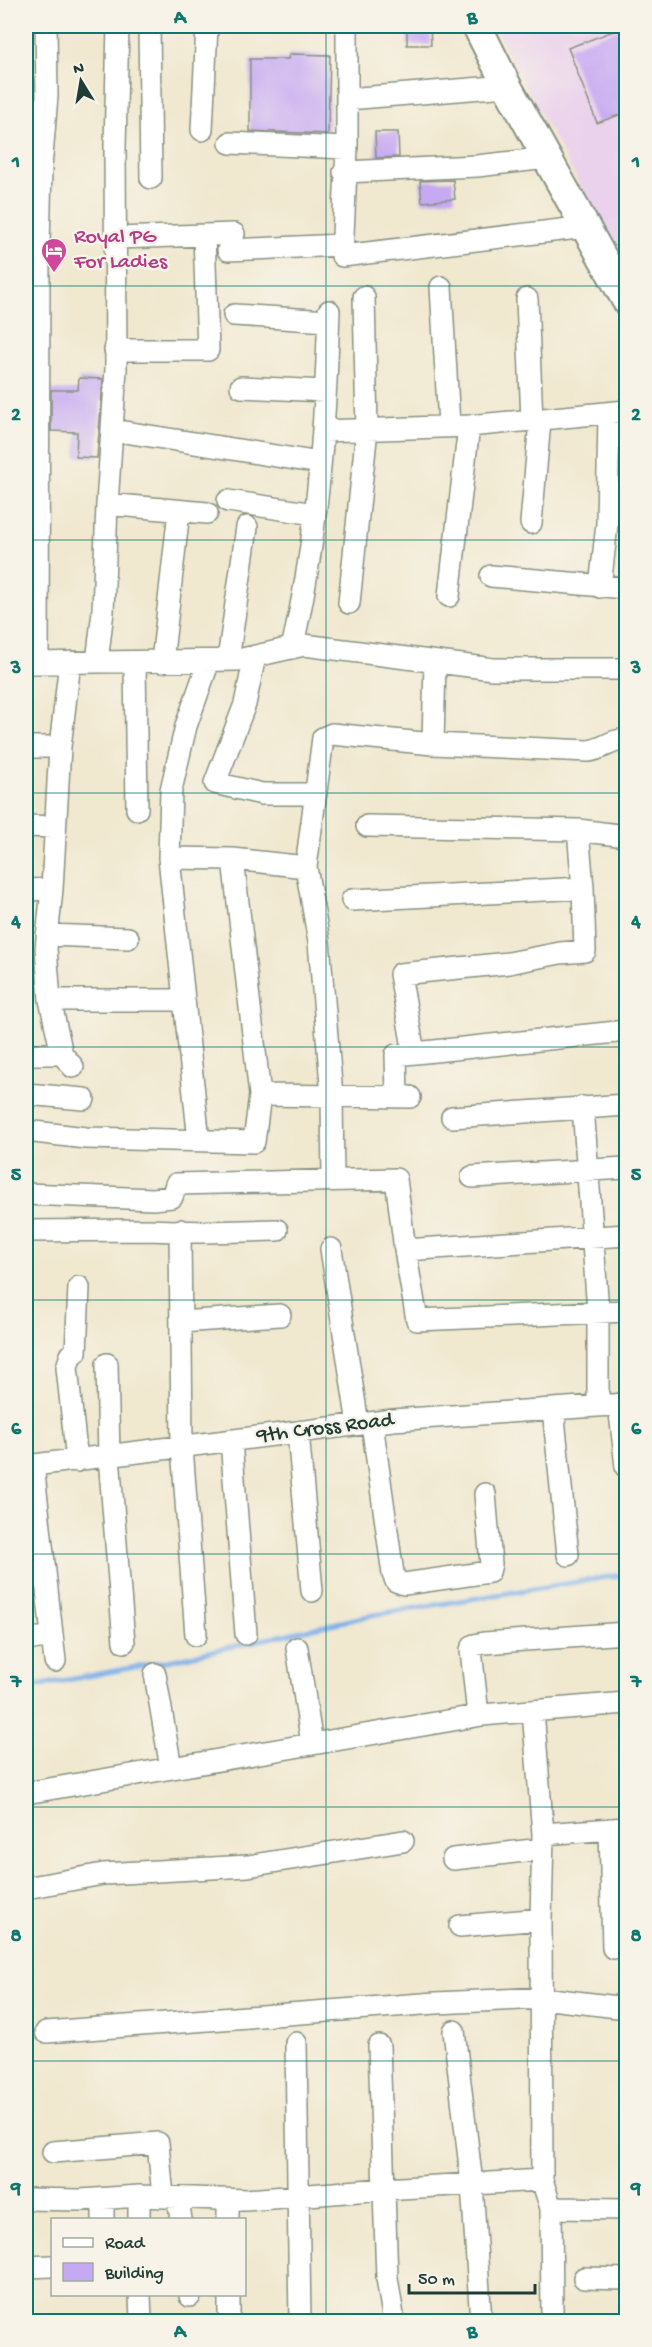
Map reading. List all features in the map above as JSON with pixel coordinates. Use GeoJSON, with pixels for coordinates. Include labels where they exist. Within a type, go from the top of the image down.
{"type":"FeatureCollection","features":[{"type":"Feature","properties":{"kind":"street"},"geometry":{"type":"LineString","coordinates":[[46,26],[47,96],[33,169],[39,244],[32,662],[219,660],[255,656],[304,645],[493,669],[627,669]]}},
{"type":"Feature","properties":{"kind":"street"},"geometry":{"type":"LineString","coordinates":[[97,662],[104,611],[107,504],[116,350],[115,146],[118,26]]}},
{"type":"Feature","properties":{"kind":"street"},"geometry":{"type":"LineString","coordinates":[[149,26],[151,178]]}},
{"type":"Feature","properties":{"kind":"street"},"geometry":{"type":"LineString","coordinates":[[202,130],[207,26]]}},
{"type":"Feature","properties":{"kind":"street"},"geometry":{"type":"LineString","coordinates":[[347,26],[347,148],[344,172],[342,256],[586,227]]}},
{"type":"Feature","properties":{"kind":"street"},"geometry":{"type":"LineString","coordinates":[[477,26],[507,86],[627,300]]}},
{"type":"Feature","properties":{"kind":"street"},"geometry":{"type":"LineString","coordinates":[[347,99],[507,86]]}},
{"type":"Feature","properties":{"kind":"street"},"geometry":{"type":"LineString","coordinates":[[230,143],[347,148]]}},
{"type":"Feature","properties":{"kind":"street"},"geometry":{"type":"LineString","coordinates":[[344,172],[477,166],[548,158]]}},
{"type":"Feature","properties":{"kind":"street"},"geometry":{"type":"LineString","coordinates":[[117,238],[204,235],[231,242],[342,245]]}},
{"type":"Feature","properties":{"kind":"street"},"geometry":{"type":"LineString","coordinates":[[116,350],[208,350],[204,235]]}},
{"type":"Feature","properties":{"kind":"street"},"geometry":{"type":"LineString","coordinates":[[441,287],[459,425],[449,596]]}},
{"type":"Feature","properties":{"kind":"street"},"geometry":{"type":"LineString","coordinates":[[349,603],[367,429],[364,297]]}},
{"type":"Feature","properties":{"kind":"street"},"geometry":{"type":"LineString","coordinates":[[527,299],[536,421],[531,523]]}},
{"type":"Feature","properties":{"kind":"street"},"geometry":{"type":"LineString","coordinates":[[234,315],[329,316],[323,431],[315,514],[305,592],[292,648]]}},
{"type":"Feature","properties":{"kind":"street"},"geometry":{"type":"LineString","coordinates":[[240,387],[324,391]]}},
{"type":"Feature","properties":{"kind":"street"},"geometry":{"type":"LineString","coordinates":[[323,431],[536,421],[618,413],[600,587]]}},
{"type":"Feature","properties":{"kind":"street"},"geometry":{"type":"LineString","coordinates":[[112,430],[320,463]]}},
{"type":"Feature","properties":{"kind":"street"},"geometry":{"type":"LineString","coordinates":[[228,501],[315,514]]}},
{"type":"Feature","properties":{"kind":"street"},"geometry":{"type":"LineString","coordinates":[[107,504],[207,513]]}},
{"type":"Feature","properties":{"kind":"street"},"geometry":{"type":"LineString","coordinates":[[162,662],[179,511]]}},
{"type":"Feature","properties":{"kind":"street"},"geometry":{"type":"LineString","coordinates":[[199,1141],[169,858],[171,790],[186,726],[219,660],[247,527]]}},
{"type":"Feature","properties":{"kind":"street"},"geometry":{"type":"LineString","coordinates":[[491,576],[627,588]]}},
{"type":"Feature","properties":{"kind":"street"},"geometry":{"type":"LineString","coordinates":[[255,656],[245,704],[215,783],[262,794],[316,794]]}},
{"type":"Feature","properties":{"kind":"street"},"geometry":{"type":"LineString","coordinates":[[26,1054],[68,1060],[50,1000],[47,935],[52,889],[60,747],[70,662]]}},
{"type":"Feature","properties":{"kind":"street"},"geometry":{"type":"LineString","coordinates":[[135,662],[137,809]]}},
{"type":"Feature","properties":{"kind":"street"},"geometry":{"type":"LineString","coordinates":[[433,744],[435,662]]}},
{"type":"Feature","properties":{"kind":"street"},"geometry":{"type":"LineString","coordinates":[[333,1180],[332,1096],[319,942],[306,867],[323,738],[327,735],[433,744],[588,751],[598,750],[612,741],[627,740]]}},
{"type":"Feature","properties":{"kind":"street"},"geometry":{"type":"LineString","coordinates":[[26,747],[60,747]]}},
{"type":"Feature","properties":{"kind":"street"},"geometry":{"type":"LineString","coordinates":[[26,826],[56,827]]}},
{"type":"Feature","properties":{"kind":"street"},"geometry":{"type":"LineString","coordinates":[[367,826],[578,830],[627,836]]}},
{"type":"Feature","properties":{"kind":"street"},"geometry":{"type":"LineString","coordinates":[[414,1053],[400,974],[509,963],[560,953],[585,951],[578,830]]}},
{"type":"Feature","properties":{"kind":"street"},"geometry":{"type":"LineString","coordinates":[[169,858],[233,859],[306,867]]}},
{"type":"Feature","properties":{"kind":"street"},"geometry":{"type":"LineString","coordinates":[[26,1131],[86,1138],[254,1142],[260,1095],[233,859]]}},
{"type":"Feature","properties":{"kind":"street"},"geometry":{"type":"LineString","coordinates":[[352,900],[583,888]]}},
{"type":"Feature","properties":{"kind":"street"},"geometry":{"type":"LineString","coordinates":[[26,890],[52,889]]}},
{"type":"Feature","properties":{"kind":"street"},"geometry":{"type":"LineString","coordinates":[[47,935],[128,938]]}},
{"type":"Feature","properties":{"kind":"street"},"geometry":{"type":"LineString","coordinates":[[50,1000],[183,1000]]}},
{"type":"Feature","properties":{"kind":"street"},"geometry":{"type":"LineString","coordinates":[[260,1095],[403,1097],[396,1055],[627,1031]]}},
{"type":"Feature","properties":{"kind":"street"},"geometry":{"type":"LineString","coordinates":[[26,1094],[84,1099]]}},
{"type":"Feature","properties":{"kind":"street"},"geometry":{"type":"LineString","coordinates":[[452,1117],[627,1105]]}},
{"type":"Feature","properties":{"kind":"street"},"geometry":{"type":"LineString","coordinates":[[583,1107],[598,1311],[627,1467]]}},
{"type":"Feature","properties":{"kind":"street"},"geometry":{"type":"LineString","coordinates":[[472,1177],[627,1168]]}},
{"type":"Feature","properties":{"kind":"street"},"geometry":{"type":"LineString","coordinates":[[26,1194],[153,1199],[172,1197],[176,1184],[396,1179],[417,1320],[627,1311]]}},
{"type":"Feature","properties":{"kind":"street"},"geometry":{"type":"LineString","coordinates":[[180,1230],[182,1447],[196,1635]]}},
{"type":"Feature","properties":{"kind":"street"},"geometry":{"type":"LineString","coordinates":[[26,1231],[277,1230]]}},
{"type":"Feature","properties":{"kind":"street"},"geometry":{"type":"LineString","coordinates":[[405,1250],[627,1235]]}},
{"type":"Feature","properties":{"kind":"street"},"geometry":{"type":"LineString","coordinates":[[331,1249],[396,1581],[404,1584],[489,1572],[491,1564],[485,1494]]}},
{"type":"Feature","properties":{"kind":"street"},"geometry":{"type":"LineString","coordinates":[[77,1461],[66,1366],[71,1355],[76,1352],[79,1287]]}},
{"type":"Feature","properties":{"kind":"street"},"geometry":{"type":"LineString","coordinates":[[181,1322],[280,1315]]}},
{"type":"Feature","properties":{"kind":"street"},"geometry":{"type":"LineString","coordinates":[[107,1364],[109,1456],[124,1642]]}},
{"type":"Feature","properties":{"kind":"street","name":"9th Cross Road"},"geometry":{"type":"LineString","coordinates":[[28,1462],[77,1461],[365,1424],[615,1405]]}},
{"type":"Feature","properties":{"kind":"street"},"geometry":{"type":"LineString","coordinates":[[553,1409],[568,1555]]}},
{"type":"Feature","properties":{"kind":"street"},"geometry":{"type":"LineString","coordinates":[[298,1432],[312,1591]]}},
{"type":"Feature","properties":{"kind":"street"},"geometry":{"type":"LineString","coordinates":[[231,1440],[246,1634]]}},
{"type":"Feature","properties":{"kind":"street"},"geometry":{"type":"LineString","coordinates":[[28,1462],[35,1577],[52,1636],[55,1661]]}},
{"type":"Feature","properties":{"kind":"street"},"geometry":{"type":"LineString","coordinates":[[478,1715],[471,1650],[474,1646],[484,1643],[627,1633]]}},
{"type":"Feature","properties":{"kind":"street"},"geometry":{"type":"LineString","coordinates":[[26,1640],[52,1636]]}},
{"type":"Feature","properties":{"kind":"street"},"geometry":{"type":"LineString","coordinates":[[297,1648],[312,1744]]}},
{"type":"Feature","properties":{"kind":"street"},"geometry":{"type":"LineString","coordinates":[[155,1674],[171,1768]]}},
{"type":"Feature","properties":{"kind":"street"},"geometry":{"type":"LineString","coordinates":[[26,1793],[478,1715],[627,1703]]}},
{"type":"Feature","properties":{"kind":"street"},"geometry":{"type":"LineString","coordinates":[[533,1711],[542,1842],[542,2180],[551,2208],[552,2314]]}},
{"type":"Feature","properties":{"kind":"street"},"geometry":{"type":"LineString","coordinates":[[453,1859],[618,1829],[613,1948]]}},
{"type":"Feature","properties":{"kind":"street"},"geometry":{"type":"LineString","coordinates":[[26,1888],[103,1874],[248,1866],[403,1841]]}},
{"type":"Feature","properties":{"kind":"street"},"geometry":{"type":"LineString","coordinates":[[460,1926],[541,1919]]}},
{"type":"Feature","properties":{"kind":"street"},"geometry":{"type":"LineString","coordinates":[[46,2032],[436,2003],[542,1998],[627,2008]]}},
{"type":"Feature","properties":{"kind":"street"},"geometry":{"type":"LineString","coordinates":[[454,2031],[472,2184],[481,2322]]}},
{"type":"Feature","properties":{"kind":"street"},"geometry":{"type":"LineString","coordinates":[[296,2043],[300,2196],[300,2322]]}},
{"type":"Feature","properties":{"kind":"street"},"geometry":{"type":"LineString","coordinates":[[379,2046],[387,2278],[394,2322]]}},
{"type":"Feature","properties":{"kind":"street"},"geometry":{"type":"LineString","coordinates":[[52,2152],[158,2143],[171,2198],[180,2218]]}},
{"type":"Feature","properties":{"kind":"street"},"geometry":{"type":"LineString","coordinates":[[26,2199],[103,2209],[139,2196],[171,2198],[228,2210],[300,2196],[542,2180]]}},
{"type":"Feature","properties":{"kind":"street"},"geometry":{"type":"LineString","coordinates":[[139,2196],[139,2218]]}},
{"type":"Feature","properties":{"kind":"street"},"geometry":{"type":"LineString","coordinates":[[551,2208],[627,2209]]}},
{"type":"Feature","properties":{"kind":"street"},"geometry":{"type":"LineString","coordinates":[[26,2267],[51,2266]]}},
{"type":"Feature","properties":{"kind":"street"},"geometry":{"type":"LineString","coordinates":[[584,2278],[627,2279]]}},
{"type":"Feature","properties":{"kind":"street"},"geometry":{"type":"LineString","coordinates":[[140,2296],[141,2322]]}},
{"type":"Feature","properties":{"kind":"street"},"geometry":{"type":"LineString","coordinates":[[229,2296],[229,2322]]}},
{"type":"Feature","properties":{"kind":"shaded area"},"geometry":{"type":"Polygon","coordinates":[[[493,26],[626,26],[626,269],[502,43],[493,26]]]}},
{"type":"Feature","properties":{"kind":"building"},"geometry":{"type":"Polygon","coordinates":[[[407,26],[430,26],[431,45],[407,45],[407,26]]]}},
{"type":"Feature","properties":{"kind":"building"},"geometry":{"type":"Polygon","coordinates":[[[627,26],[627,112],[597,123],[568,48],[627,26]]]}},
{"type":"Feature","properties":{"kind":"building"},"geometry":{"type":"Polygon","coordinates":[[[289,54],[330,55],[328,134],[250,131],[250,59],[288,59],[289,54]]]}},
{"type":"Feature","properties":{"kind":"building"},"geometry":{"type":"Polygon","coordinates":[[[375,132],[398,132],[399,157],[376,158],[375,132]]]}},
{"type":"Feature","properties":{"kind":"building"},"geometry":{"type":"Polygon","coordinates":[[[453,180],[455,199],[422,202],[420,181],[453,180]]]}},
{"type":"Feature","properties":{"kind":"building"},"geometry":{"type":"Polygon","coordinates":[[[79,378],[103,379],[97,458],[76,457],[77,432],[51,431],[51,390],[78,390],[79,378]]]}},
{"type":"Feature","properties":{"kind":"waterway"},"geometry":{"type":"LineString","coordinates":[[26,1688],[177,1659],[372,1615],[626,1574]]}},
{"type":"Feature","properties":{"kind":"place","name":"Royal PG For Ladies"},"geometry":{"type":"Point","coordinates":[54,274]}}]}
